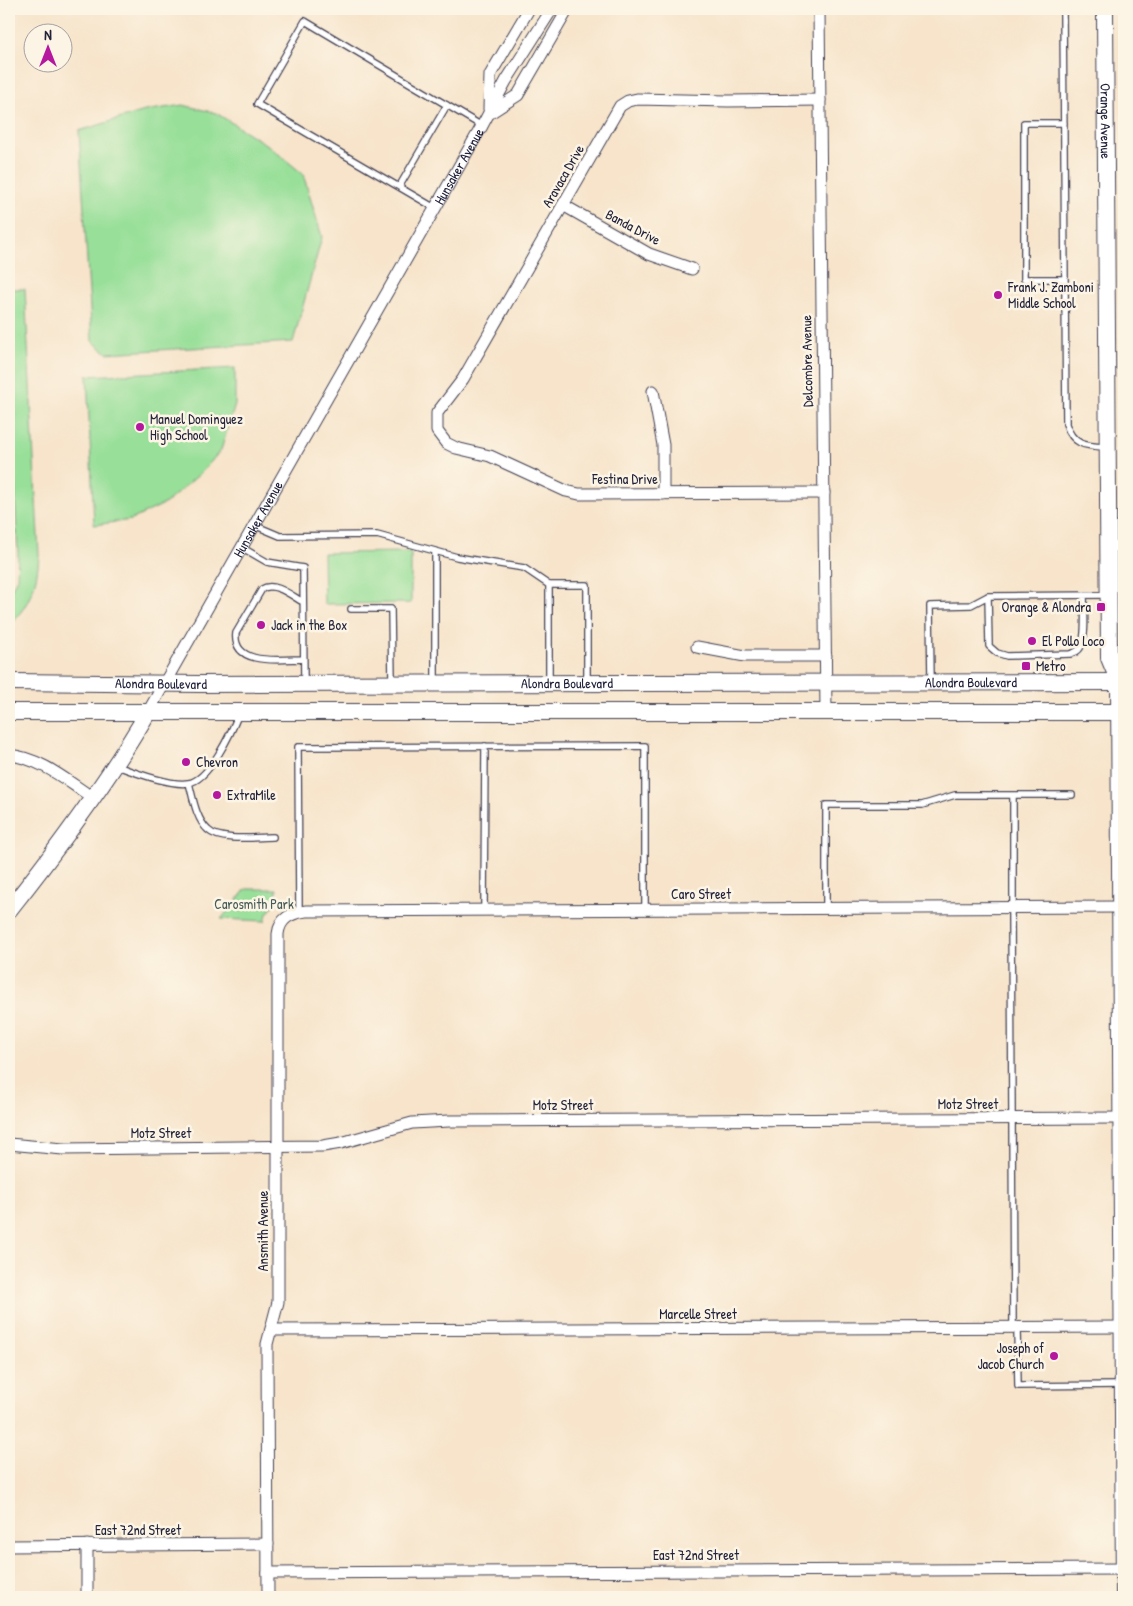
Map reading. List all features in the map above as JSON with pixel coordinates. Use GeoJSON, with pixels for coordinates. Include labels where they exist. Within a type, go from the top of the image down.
{"type":"FeatureCollection","features":[{"type":"Feature","properties":{"kind":"main road","name":"Orange Avenue"},"geometry":{"type":"LineString","coordinates":[[1105,9],[1109,658],[1123,678],[1124,1597]]}},
{"type":"Feature","properties":{"kind":"main road","name":"Alondra Boulevard"},"geometry":{"type":"LineString","coordinates":[[9,682],[163,684],[930,683],[1123,678]]}},
{"type":"Feature","properties":{"kind":"main road"},"geometry":{"type":"LineString","coordinates":[[435,684],[435,713]]}},
{"type":"Feature","properties":{"kind":"main road","name":"Alondra Boulevard"},"geometry":{"type":"LineString","coordinates":[[9,712],[1122,712]]}},
{"type":"Feature","properties":{"kind":"main road","name":"Hunsaker Avenue"},"geometry":{"type":"LineString","coordinates":[[9,910],[69,833],[115,766],[148,712]]}},
{"type":"Feature","properties":{"kind":"street","name":"Hunsaker Avenue"},"geometry":{"type":"LineString","coordinates":[[488,114],[490,75],[529,9]]}},
{"type":"Feature","properties":{"kind":"street","name":"Hunsaker Avenue"},"geometry":{"type":"LineString","coordinates":[[148,712],[482,126],[506,80],[552,9]]}},
{"type":"Feature","properties":{"kind":"street","name":"Hunsaker Avenue"},"geometry":{"type":"LineString","coordinates":[[488,114],[518,94],[568,9]]}},
{"type":"Feature","properties":{"kind":"street","name":"Delcombre Avenue"},"geometry":{"type":"LineString","coordinates":[[819,9],[826,712]]}},
{"type":"Feature","properties":{"kind":"street","name":"Aravaca Drive"},"geometry":{"type":"LineString","coordinates":[[439,435],[436,428],[437,413],[463,379],[620,106],[628,101],[637,99],[728,102],[820,100]]}},
{"type":"Feature","properties":{"kind":"street","name":"Banda Drive"},"geometry":{"type":"LineString","coordinates":[[563,206],[645,252],[692,269]]}},
{"type":"Feature","properties":{"kind":"street"},"geometry":{"type":"LineString","coordinates":[[653,391],[662,445],[662,494]]}},
{"type":"Feature","properties":{"kind":"street","name":"Festina Drive"},"geometry":{"type":"LineString","coordinates":[[439,435],[450,446],[490,456],[566,491],[592,494],[824,493]]}},
{"type":"Feature","properties":{"kind":"street"},"geometry":{"type":"LineString","coordinates":[[697,647],[745,656],[826,656]]}},
{"type":"Feature","properties":{"kind":"street"},"geometry":{"type":"LineString","coordinates":[[9,755],[36,762],[93,798]]}},
{"type":"Feature","properties":{"kind":"street","name":"Caro Street"},"geometry":{"type":"LineString","coordinates":[[284,918],[299,912],[1012,907],[1122,902]]}},
{"type":"Feature","properties":{"kind":"street","name":"Ansmith Avenue"},"geometry":{"type":"LineString","coordinates":[[268,1597],[267,1344],[278,1302],[278,934],[284,918]]}},
{"type":"Feature","properties":{"kind":"street","name":"Motz Street"},"geometry":{"type":"LineString","coordinates":[[9,1144],[64,1149],[278,1148],[332,1145],[412,1123],[430,1121],[1122,1118]]}},
{"type":"Feature","properties":{"kind":"street","name":"Marcelle Street"},"geometry":{"type":"LineString","coordinates":[[271,1330],[1123,1327]]}},
{"type":"Feature","properties":{"kind":"street","name":"East 72nd Street"},"geometry":{"type":"LineString","coordinates":[[9,1546],[268,1544]]}},
{"type":"Feature","properties":{"kind":"street"},"geometry":{"type":"LineString","coordinates":[[87,1545],[87,1597]]}},
{"type":"Feature","properties":{"kind":"street","name":"East 72nd Street"},"geometry":{"type":"LineString","coordinates":[[268,1572],[1124,1568]]}},
{"type":"Feature","properties":{"kind":"lane"},"geometry":{"type":"LineString","coordinates":[[1064,9],[1066,424],[1069,434],[1080,443],[1107,447]]}},
{"type":"Feature","properties":{"kind":"lane"},"geometry":{"type":"LineString","coordinates":[[435,208],[257,104],[305,21],[482,126]]}},
{"type":"Feature","properties":{"kind":"lane"},"geometry":{"type":"LineString","coordinates":[[399,187],[446,105]]}},
{"type":"Feature","properties":{"kind":"lane"},"geometry":{"type":"LineString","coordinates":[[1064,123],[1024,123],[1024,278],[1065,279]]}},
{"type":"Feature","properties":{"kind":"lane"},"geometry":{"type":"LineString","coordinates":[[254,525],[280,536],[377,535],[457,557],[524,568],[549,586],[587,585],[587,683]]}},
{"type":"Feature","properties":{"kind":"lane"},"geometry":{"type":"LineString","coordinates":[[242,547],[267,562],[303,568],[304,684]]}},
{"type":"Feature","properties":{"kind":"lane"},"geometry":{"type":"LineString","coordinates":[[435,551],[435,684]]}},
{"type":"Feature","properties":{"kind":"lane"},"geometry":{"type":"LineString","coordinates":[[303,602],[275,587],[266,586],[262,589],[236,633],[240,650],[251,658],[303,659]]}},
{"type":"Feature","properties":{"kind":"lane"},"geometry":{"type":"LineString","coordinates":[[549,586],[549,684]]}},
{"type":"Feature","properties":{"kind":"lane"},"geometry":{"type":"LineString","coordinates":[[988,596],[988,643],[997,653],[1007,656],[1070,654],[1076,652],[1080,648],[1083,638],[1084,595]]}},
{"type":"Feature","properties":{"kind":"lane"},"geometry":{"type":"LineString","coordinates":[[930,683],[930,606],[971,606],[988,596],[1108,595]]}},
{"type":"Feature","properties":{"kind":"lane"},"geometry":{"type":"LineString","coordinates":[[351,609],[392,608],[392,684]]}},
{"type":"Feature","properties":{"kind":"lane"},"geometry":{"type":"LineString","coordinates":[[115,766],[146,776],[189,784],[199,779],[207,770],[232,732],[239,713]]}},
{"type":"Feature","properties":{"kind":"lane"},"geometry":{"type":"LineString","coordinates":[[484,910],[485,746]]}},
{"type":"Feature","properties":{"kind":"lane"},"geometry":{"type":"LineString","coordinates":[[299,912],[298,747],[645,746],[646,909]]}},
{"type":"Feature","properties":{"kind":"lane"},"geometry":{"type":"LineString","coordinates":[[189,784],[198,814],[208,830],[218,836],[273,837]]}},
{"type":"Feature","properties":{"kind":"lane"},"geometry":{"type":"LineString","coordinates":[[826,908],[826,805],[922,805],[955,795],[1072,795]]}},
{"type":"Feature","properties":{"kind":"lane"},"geometry":{"type":"LineString","coordinates":[[1013,795],[1012,1118],[1015,1328],[1018,1386],[1123,1385]]}},
{"type":"Feature","properties":{"kind":"green space"},"geometry":{"type":"Polygon","coordinates":[[[183,105],[216,113],[269,146],[303,174],[322,237],[293,342],[107,353],[92,341],[79,131],[145,111],[183,105]]]}},
{"type":"Feature","properties":{"kind":"green space"},"geometry":{"type":"Polygon","coordinates":[[[9,289],[25,289],[39,555],[31,594],[22,610],[9,626],[9,594],[17,578],[18,555],[9,371],[9,289]]]}},
{"type":"Feature","properties":{"kind":"green space"},"geometry":{"type":"Polygon","coordinates":[[[235,368],[235,405],[221,450],[202,472],[166,503],[131,520],[94,525],[87,376],[235,368]]]}},
{"type":"Feature","properties":{"kind":"green space"},"geometry":{"type":"Polygon","coordinates":[[[411,552],[411,603],[324,604],[323,553],[411,552]]]}},
{"type":"Feature","properties":{"kind":"green space","name":"Carosmith Park"},"geometry":{"type":"Polygon","coordinates":[[[246,889],[277,889],[276,902],[267,914],[265,921],[221,919],[246,889]]]}},
{"type":"Feature","properties":{"kind":"place","name":"Frank J. Zamboni Middle School"},"geometry":{"type":"Point","coordinates":[998,295]}},
{"type":"Feature","properties":{"kind":"place","name":"Manuel Dominguez High School"},"geometry":{"type":"Point","coordinates":[140,427]}},
{"type":"Feature","properties":{"kind":"place","name":"Orange & Alondra"},"geometry":{"type":"Point","coordinates":[1101,607]}},
{"type":"Feature","properties":{"kind":"place","name":"Jack in the Box"},"geometry":{"type":"Point","coordinates":[261,625]}},
{"type":"Feature","properties":{"kind":"place","name":"El Pollo Loco"},"geometry":{"type":"Point","coordinates":[1032,641]}},
{"type":"Feature","properties":{"kind":"place","name":"Metro"},"geometry":{"type":"Point","coordinates":[1026,666]}},
{"type":"Feature","properties":{"kind":"place","name":"Chevron"},"geometry":{"type":"Point","coordinates":[186,762]}},
{"type":"Feature","properties":{"kind":"place","name":"ExtraMile"},"geometry":{"type":"Point","coordinates":[217,795]}},
{"type":"Feature","properties":{"kind":"place","name":"Joseph of Jacob Church"},"geometry":{"type":"Point","coordinates":[1054,1356]}}]}
